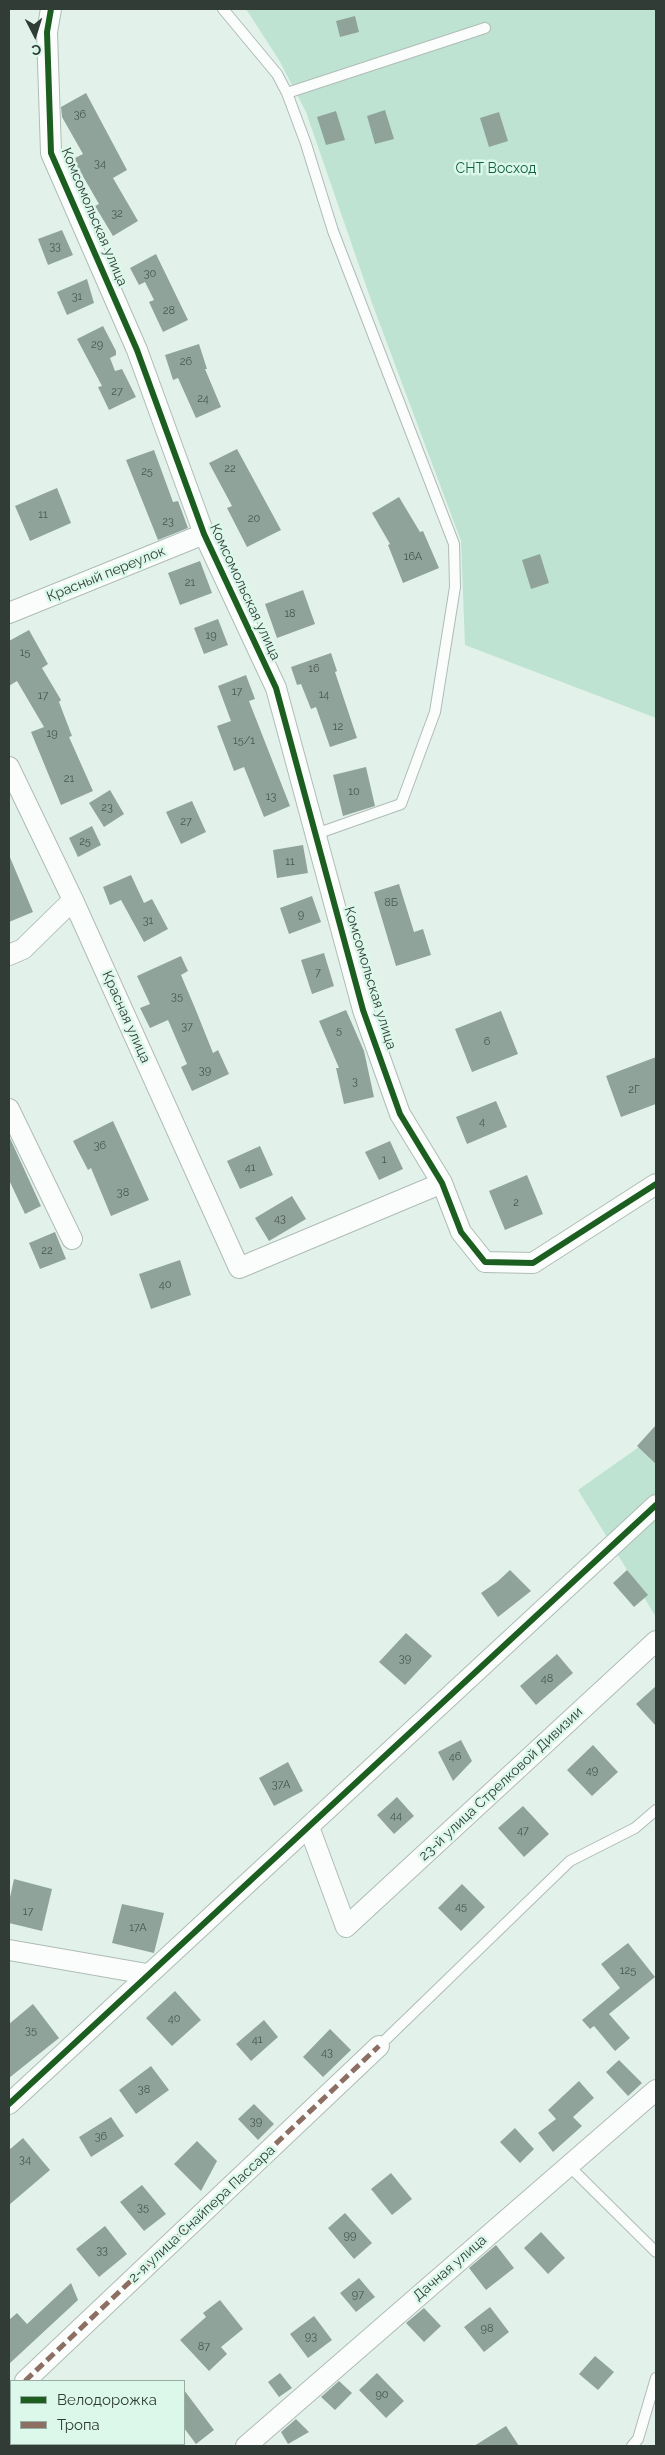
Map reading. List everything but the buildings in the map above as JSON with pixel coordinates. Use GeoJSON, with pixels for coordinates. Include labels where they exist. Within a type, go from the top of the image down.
{"type":"FeatureCollection","features":[{"type":"Feature","properties":{"kind":"street","name":"Комсомольская улица"},"geometry":{"type":"LineString","coordinates":[[51,9],[47,32],[51,153],[137,350],[204,534],[276,688],[363,1010],[400,1114],[442,1184],[461,1232],[485,1262],[533,1263],[656,1184]]}},
{"type":"Feature","properties":{"kind":"street","name":"Красный переулок"},"geometry":{"type":"LineString","coordinates":[[9,613],[204,534]]}},
{"type":"Feature","properties":{"kind":"street","name":"Красная улица"},"geometry":{"type":"LineString","coordinates":[[9,767],[73,900],[239,1268],[442,1184]]}},
{"type":"Feature","properties":{"kind":"street"},"geometry":{"type":"LineString","coordinates":[[9,955],[23,949],[73,900]]}},
{"type":"Feature","properties":{"kind":"street"},"geometry":{"type":"LineString","coordinates":[[9,1109],[72,1239]]}},
{"type":"Feature","properties":{"kind":"street"},"geometry":{"type":"LineString","coordinates":[[9,2104],[656,1505]]}},
{"type":"Feature","properties":{"kind":"street","name":"23-й улица Стрелковой Дивизии"},"geometry":{"type":"LineString","coordinates":[[309,1827],[346,1927],[656,1641]]}},
{"type":"Feature","properties":{"kind":"street"},"geometry":{"type":"LineString","coordinates":[[9,1950],[148,1974]]}},
{"type":"Feature","properties":{"kind":"street","name":"2-я улица Снайпера Пассара"},"geometry":{"type":"LineString","coordinates":[[26,2380],[379,2046]]}},
{"type":"Feature","properties":{"kind":"street","name":"Дачная улица"},"geometry":{"type":"LineString","coordinates":[[246,2446],[265,2439],[656,2090]]}},
{"type":"Feature","properties":{"kind":"lane"},"geometry":{"type":"LineString","coordinates":[[223,9],[277,74],[287,93],[306,144],[333,231],[454,544],[455,587],[436,712],[401,804],[316,834]]}},
{"type":"Feature","properties":{"kind":"lane"},"geometry":{"type":"LineString","coordinates":[[287,93],[485,28]]}},
{"type":"Feature","properties":{"kind":"lane"},"geometry":{"type":"LineString","coordinates":[[379,2046],[570,1861],[635,1828],[656,1810]]}},
{"type":"Feature","properties":{"kind":"lane"},"geometry":{"type":"LineString","coordinates":[[569,2166],[656,2252]]}},
{"type":"Feature","properties":{"kind":"lane"},"geometry":{"type":"LineString","coordinates":[[632,2446],[638,2439],[656,2378]]}},
{"type":"Feature","properties":{"kind":"green space","name":"СНТ Восход"},"geometry":{"type":"Polygon","coordinates":[[[246,9],[656,9],[656,718],[465,645],[461,541],[372,303],[306,112],[279,60],[246,9]]]}},
{"type":"Feature","properties":{"kind":"green space"},"geometry":{"type":"Polygon","coordinates":[[[656,1435],[656,1617],[578,1490],[656,1435]]]}},
{"type":"Feature","properties":{"kind":"marked path"},"geometry":{"type":"LineString","coordinates":[[26,2380],[379,2046]]}},
{"type":"Feature","properties":{"kind":"cycle path"},"geometry":{"type":"LineString","coordinates":[[51,9],[47,32],[51,153],[137,350],[204,534],[276,688],[363,1010],[400,1114],[442,1183],[461,1232],[485,1262],[533,1263],[656,1184]]}},
{"type":"Feature","properties":{"kind":"cycle path"},"geometry":{"type":"LineString","coordinates":[[9,2104],[656,1505]]}}]}
